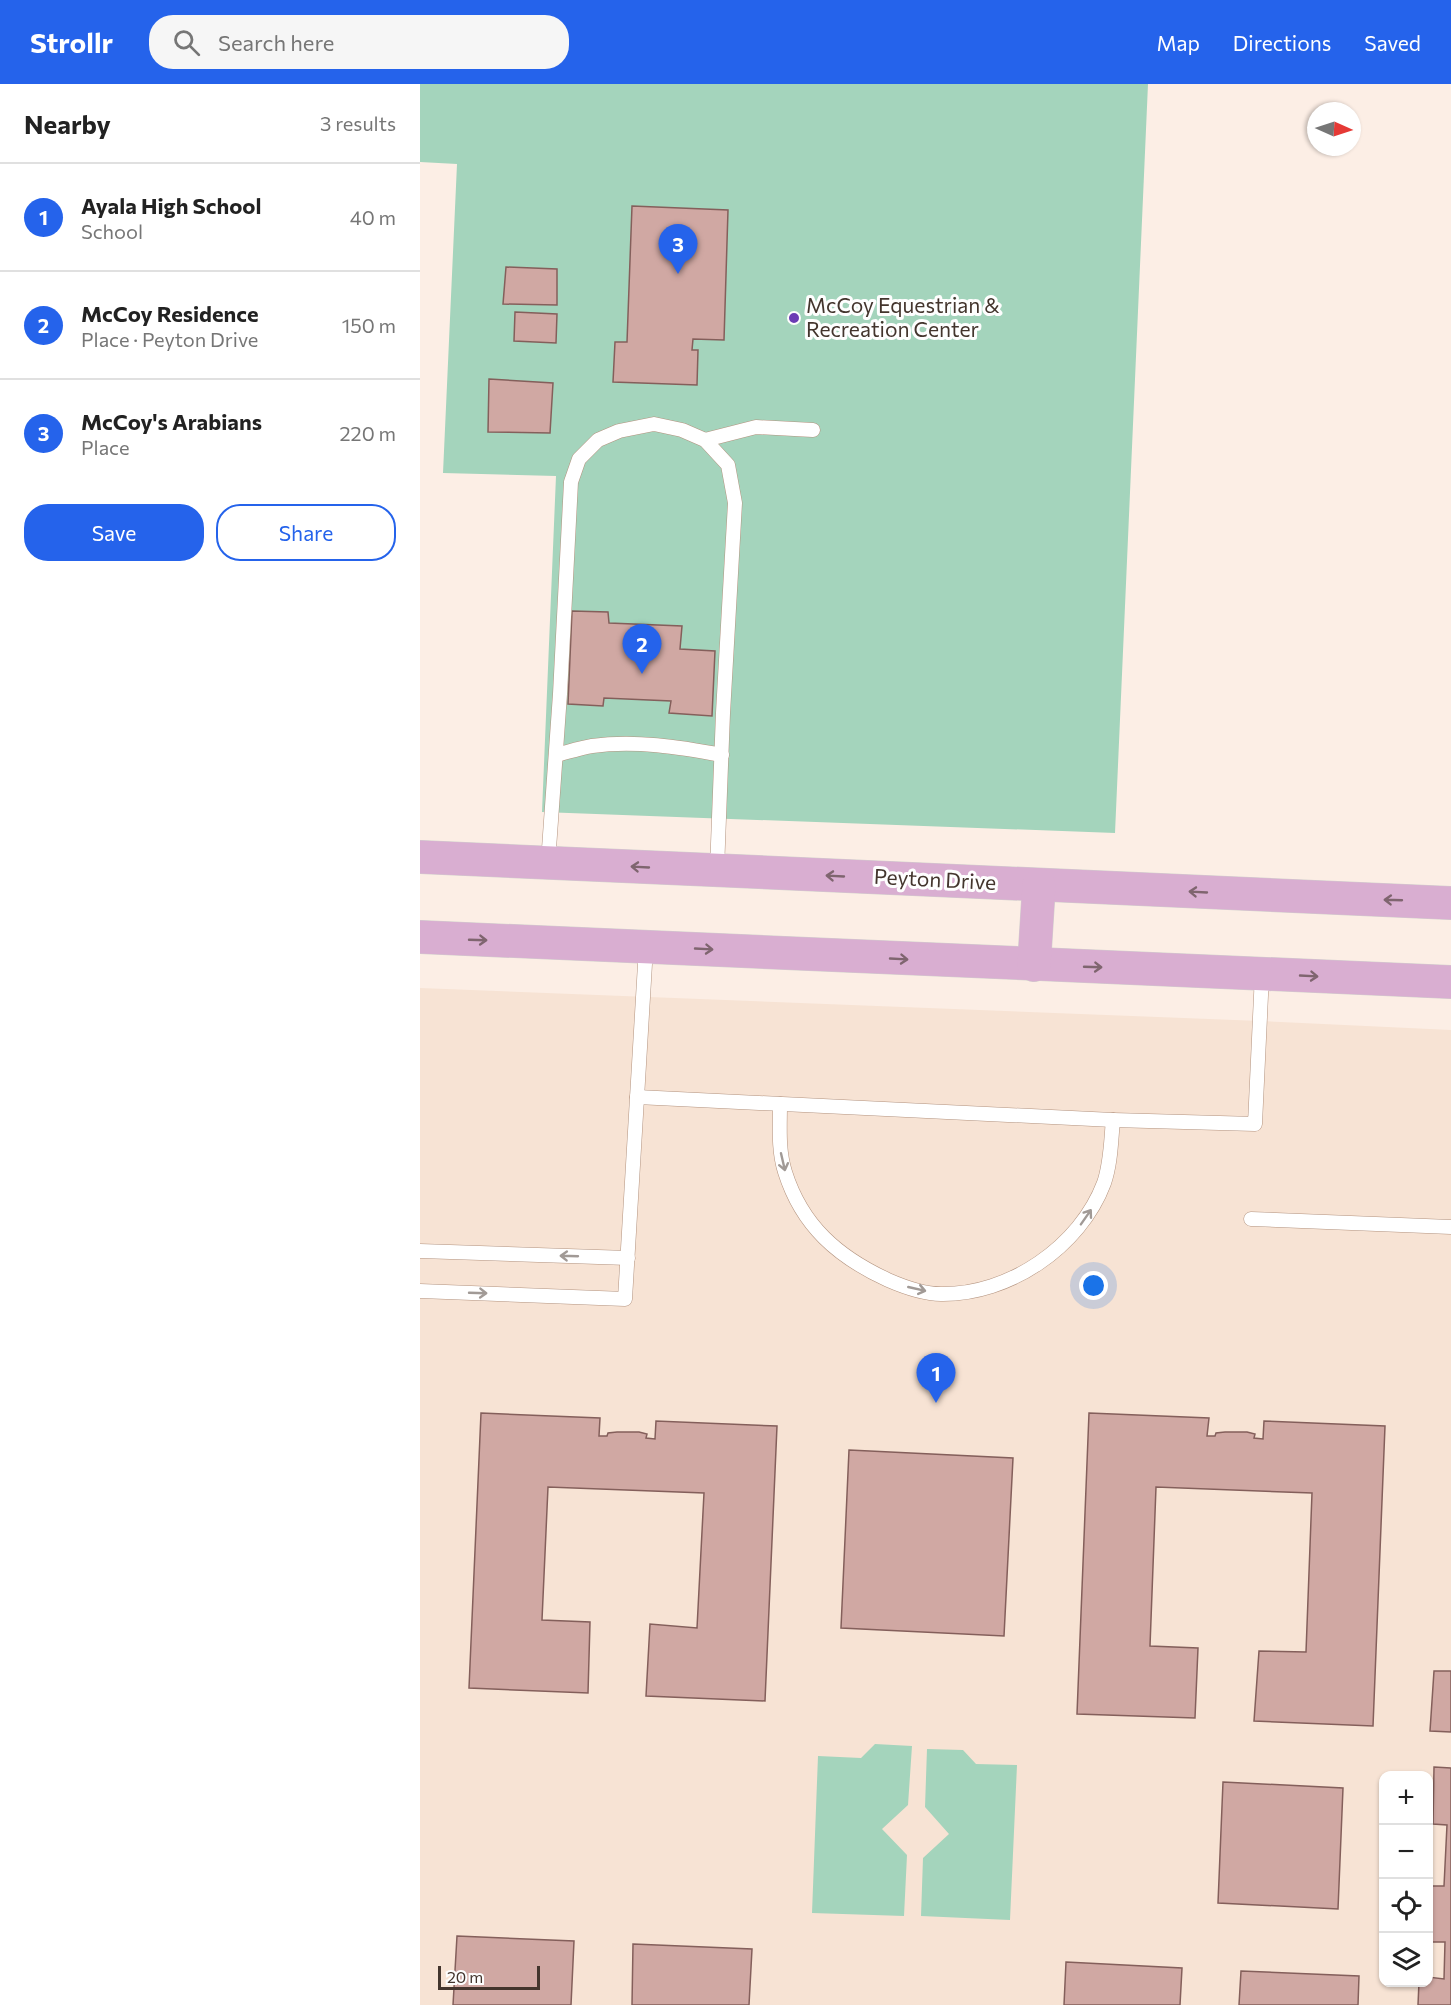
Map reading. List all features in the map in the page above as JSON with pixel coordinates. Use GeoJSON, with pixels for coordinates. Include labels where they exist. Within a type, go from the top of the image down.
{"type":"FeatureCollection","features":[{"type":"Feature","properties":{"kind":"main road","name":"Peyton Drive"},"geometry":{"type":"LineString","coordinates":[[420,857],[1451,903]]}},
{"type":"Feature","properties":{"kind":"main road"},"geometry":{"type":"LineString","coordinates":[[1034,965],[1039,885]]}},
{"type":"Feature","properties":{"kind":"main road"},"geometry":{"type":"LineString","coordinates":[[420,937],[1451,982]]}},
{"type":"Feature","properties":{"kind":"lane"},"geometry":{"type":"LineString","coordinates":[[548,863],[571,482],[579,459],[598,440],[619,431],[654,424],[682,430],[705,440],[728,465],[735,503],[717,870]]}},
{"type":"Feature","properties":{"kind":"lane"},"geometry":{"type":"LineString","coordinates":[[705,440],[756,427],[813,430]]}},
{"type":"Feature","properties":{"kind":"lane"},"geometry":{"type":"LineString","coordinates":[[556,755],[590,746],[609,744],[676,747],[722,755]]}},
{"type":"Feature","properties":{"kind":"lane"},"geometry":{"type":"LineString","coordinates":[[420,1291],[625,1299],[646,947]]}},
{"type":"Feature","properties":{"kind":"lane"},"geometry":{"type":"LineString","coordinates":[[637,1097],[1113,1120],[1255,1124],[1262,974]]}},
{"type":"Feature","properties":{"kind":"lane"},"geometry":{"type":"LineString","coordinates":[[780,1104],[780,1152],[784,1170],[798,1204],[817,1231],[831,1246],[867,1270],[910,1288],[939,1294],[978,1290],[1001,1281],[1041,1262],[1072,1234],[1096,1202],[1105,1181],[1113,1120]]}},
{"type":"Feature","properties":{"kind":"lane"},"geometry":{"type":"LineString","coordinates":[[1251,1219],[1451,1227]]}},
{"type":"Feature","properties":{"kind":"lane"},"geometry":{"type":"LineString","coordinates":[[420,1251],[628,1258]]}},
{"type":"Feature","properties":{"kind":"shaded area"},"geometry":{"type":"Polygon","coordinates":[[[420,988],[1451,1030],[1451,2005],[420,2005],[420,988]]]}},
{"type":"Feature","properties":{"kind":"green space","name":"McCoy Equestrian & Recreation Center"},"geometry":{"type":"Polygon","coordinates":[[[420,84],[1148,84],[1115,833],[542,812],[556,476],[443,473],[457,164],[420,162],[420,84]]]}},
{"type":"Feature","properties":{"kind":"green space"},"geometry":{"type":"Polygon","coordinates":[[[875,1744],[912,1746],[908,1805],[882,1829],[907,1855],[904,1916],[812,1913],[818,1756],[861,1758],[875,1744]]]}},
{"type":"Feature","properties":{"kind":"green space"},"geometry":{"type":"Polygon","coordinates":[[[927,1749],[963,1750],[976,1764],[1017,1765],[1010,1920],[921,1916],[923,1858],[949,1834],[925,1807],[927,1749]]]}},
{"type":"Feature","properties":{"kind":"building"},"geometry":{"type":"Polygon","coordinates":[[[632,206],[728,210],[724,340],[693,339],[692,350],[698,350],[697,385],[613,382],[615,342],[627,342],[632,206]]]}},
{"type":"Feature","properties":{"kind":"building"},"geometry":{"type":"Polygon","coordinates":[[[506,267],[557,269],[557,305],[503,304],[506,267]]]}},
{"type":"Feature","properties":{"kind":"building"},"geometry":{"type":"Polygon","coordinates":[[[515,312],[557,314],[556,343],[514,341],[515,312]]]}},
{"type":"Feature","properties":{"kind":"building"},"geometry":{"type":"Polygon","coordinates":[[[489,379],[553,383],[550,433],[488,432],[489,379]]]}},
{"type":"Feature","properties":{"kind":"building"},"geometry":{"type":"Polygon","coordinates":[[[572,611],[608,612],[609,623],[682,626],[680,649],[715,651],[712,716],[669,713],[671,701],[604,698],[603,706],[568,704],[572,611]]]}},
{"type":"Feature","properties":{"kind":"building"},"geometry":{"type":"Polygon","coordinates":[[[481,1413],[600,1418],[599,1436],[617,1432],[639,1432],[647,1434],[646,1438],[655,1439],[656,1421],[777,1426],[765,1701],[646,1696],[650,1624],[697,1628],[704,1493],[548,1487],[542,1620],[590,1622],[588,1693],[469,1688],[481,1413]]]}},
{"type":"Feature","properties":{"kind":"building"},"geometry":{"type":"Polygon","coordinates":[[[1089,1413],[1209,1418],[1207,1436],[1225,1432],[1247,1432],[1255,1434],[1254,1438],[1263,1439],[1264,1421],[1385,1426],[1373,1726],[1254,1721],[1259,1651],[1306,1652],[1312,1493],[1156,1487],[1150,1646],[1198,1648],[1195,1718],[1077,1714],[1089,1413]]]}},
{"type":"Feature","properties":{"kind":"building"},"geometry":{"type":"Polygon","coordinates":[[[849,1450],[1013,1458],[1004,1636],[841,1628],[849,1450]]]}},
{"type":"Feature","properties":{"kind":"building"},"geometry":{"type":"Polygon","coordinates":[[[1434,1671],[1451,1671],[1451,1732],[1430,1731],[1434,1671]]]}},
{"type":"Feature","properties":{"kind":"building"},"geometry":{"type":"Polygon","coordinates":[[[1434,1767],[1451,1768],[1451,2005],[1418,2005],[1419,1987],[1433,1987],[1433,1978],[1444,1979],[1445,1942],[1433,1942],[1433,1886],[1444,1886],[1447,1825],[1433,1824],[1434,1767]]]}},
{"type":"Feature","properties":{"kind":"building"},"geometry":{"type":"Polygon","coordinates":[[[1223,1782],[1343,1788],[1338,1909],[1218,1903],[1223,1782]]]}},
{"type":"Feature","properties":{"kind":"building"},"geometry":{"type":"Polygon","coordinates":[[[457,1936],[574,1941],[571,2005],[453,2005],[457,1936]]]}},
{"type":"Feature","properties":{"kind":"building"},"geometry":{"type":"Polygon","coordinates":[[[633,1944],[752,1949],[749,2005],[632,2005],[633,1944]]]}},
{"type":"Feature","properties":{"kind":"building"},"geometry":{"type":"Polygon","coordinates":[[[1066,1962],[1182,1968],[1180,2005],[1064,2005],[1066,1962]]]}},
{"type":"Feature","properties":{"kind":"building"},"geometry":{"type":"Polygon","coordinates":[[[1241,1971],[1359,1976],[1358,2005],[1239,2005],[1241,1971]]]}},
{"type":"Feature","properties":{"kind":"place","name":"McCoy's Arabians"},"geometry":{"type":"Point","coordinates":[678,274]}},
{"type":"Feature","properties":{"kind":"place","name":"McCoy Equestrian & Recreation Center"},"geometry":{"type":"Point","coordinates":[794,318]}},
{"type":"Feature","properties":{"kind":"place","name":"McCoy Residence"},"geometry":{"type":"Point","coordinates":[642,674]}},
{"type":"Feature","properties":{"kind":"place","name":"Ayala High School"},"geometry":{"type":"Point","coordinates":[936,1403]}}]}
